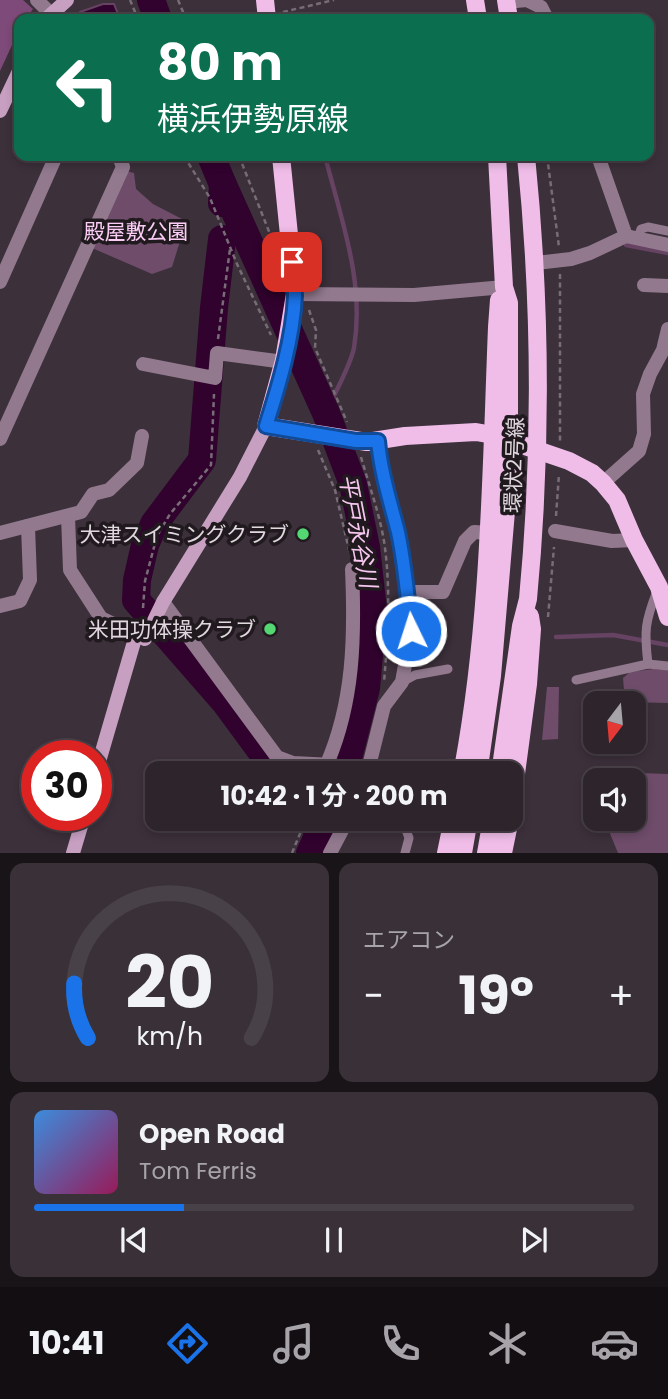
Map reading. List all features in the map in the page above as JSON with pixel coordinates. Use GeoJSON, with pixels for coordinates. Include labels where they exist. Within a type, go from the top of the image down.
{"type":"FeatureCollection","features":[{"type":"Feature","properties":{"kind":"main road"},"geometry":{"type":"LineString","coordinates":[[282,161],[299,294],[266,426],[356,441],[476,432],[569,461],[592,473],[617,500],[659,587],[668,617]]}},
{"type":"Feature","properties":{"kind":"main road","name":"環状2号線"},"geometry":{"type":"LineString","coordinates":[[480,761],[492,676],[509,476],[501,438],[509,303],[504,287],[497,161]]}},
{"type":"Feature","properties":{"kind":"main road","name":"環状2号線"},"geometry":{"type":"LineString","coordinates":[[502,761],[521,626],[528,599],[538,450],[536,263],[526,161]]}},
{"type":"Feature","properties":{"kind":"main road"},"geometry":{"type":"LineString","coordinates":[[464,761],[480,659],[501,438]]}},
{"type":"Feature","properties":{"kind":"main road"},"geometry":{"type":"LineString","coordinates":[[518,761],[532,629],[528,599]]}},
{"type":"Feature","properties":{"kind":"main road"},"geometry":{"type":"LineString","coordinates":[[446,853],[451,831]]}},
{"type":"Feature","properties":{"kind":"main road"},"geometry":{"type":"LineString","coordinates":[[485,853],[490,831]]}},
{"type":"Feature","properties":{"kind":"main road"},"geometry":{"type":"LineString","coordinates":[[503,853],[508,831]]}},
{"type":"Feature","properties":{"kind":"street"},"geometry":{"type":"LineString","coordinates":[[51,14],[66,0]]}},
{"type":"Feature","properties":{"kind":"street"},"geometry":{"type":"LineString","coordinates":[[507,7],[527,1],[541,7],[544,14]]}},
{"type":"Feature","properties":{"kind":"street"},"geometry":{"type":"LineString","coordinates":[[0,111],[14,93]]}},
{"type":"Feature","properties":{"kind":"street"},"geometry":{"type":"LineString","coordinates":[[0,282],[54,161]]}},
{"type":"Feature","properties":{"kind":"street"},"geometry":{"type":"LineString","coordinates":[[0,439],[123,167],[121,161]]}},
{"type":"Feature","properties":{"kind":"street"},"geometry":{"type":"LineString","coordinates":[[600,161],[632,237]]}},
{"type":"Feature","properties":{"kind":"street"},"geometry":{"type":"LineString","coordinates":[[536,263],[571,259],[632,237],[668,245]]}},
{"type":"Feature","properties":{"kind":"street"},"geometry":{"type":"LineString","coordinates":[[645,285],[668,286]]}},
{"type":"Feature","properties":{"kind":"street"},"geometry":{"type":"LineString","coordinates":[[299,294],[414,295],[504,287]]}},
{"type":"Feature","properties":{"kind":"street"},"geometry":{"type":"LineString","coordinates":[[603,483],[639,451],[644,434],[643,394],[663,351],[668,329]]}},
{"type":"Feature","properties":{"kind":"street"},"geometry":{"type":"LineString","coordinates":[[143,364],[215,378],[216,353],[284,361]]}},
{"type":"Feature","properties":{"kind":"street"},"geometry":{"type":"LineString","coordinates":[[107,740],[142,632],[161,606],[240,477],[266,426]]}},
{"type":"Feature","properties":{"kind":"street"},"geometry":{"type":"LineString","coordinates":[[0,533],[81,512],[93,494],[109,491],[137,463],[142,436]]}},
{"type":"Feature","properties":{"kind":"street"},"geometry":{"type":"LineString","coordinates":[[68,516],[70,570],[101,618],[142,632]]}},
{"type":"Feature","properties":{"kind":"street"},"geometry":{"type":"LineString","coordinates":[[0,606],[20,601],[30,580],[28,526]]}},
{"type":"Feature","properties":{"kind":"street"},"geometry":{"type":"LineString","coordinates":[[555,531],[612,541],[634,540]]}},
{"type":"Feature","properties":{"kind":"street"},"geometry":{"type":"LineString","coordinates":[[371,761],[384,706],[402,682],[411,631],[408,592],[443,592],[465,541],[474,532],[491,533]]}},
{"type":"Feature","properties":{"kind":"street"},"geometry":{"type":"LineString","coordinates":[[330,761],[349,687],[354,613],[352,569]]}},
{"type":"Feature","properties":{"kind":"street"},"geometry":{"type":"LineString","coordinates":[[161,606],[277,757],[288,761]]}},
{"type":"Feature","properties":{"kind":"street"},"geometry":{"type":"LineString","coordinates":[[73,853],[80,831]]}},
{"type":"Feature","properties":{"kind":"street"},"geometry":{"type":"LineString","coordinates":[[330,853],[342,831]]}},
{"type":"Feature","properties":{"kind":"lane"},"geometry":{"type":"LineString","coordinates":[[632,237],[640,229],[648,227],[668,231]]}},
{"type":"Feature","properties":{"kind":"lane"},"geometry":{"type":"LineString","coordinates":[[378,441],[382,477],[398,534],[408,592]]}},
{"type":"Feature","properties":{"kind":"lane"},"geometry":{"type":"LineString","coordinates":[[648,664],[645,632],[647,616],[659,587]]}},
{"type":"Feature","properties":{"kind":"lane"},"geometry":{"type":"LineString","coordinates":[[576,680],[648,664],[668,666]]}},
{"type":"Feature","properties":{"kind":"lane"},"geometry":{"type":"LineString","coordinates":[[402,682],[415,675],[448,669]]}},
{"type":"Feature","properties":{"kind":"lane"},"geometry":{"type":"LineString","coordinates":[[405,853],[409,838],[406,831]]}},
{"type":"Feature","properties":{"kind":"path"},"geometry":{"type":"LineString","coordinates":[[266,11],[288,12],[334,0]]}},
{"type":"Feature","properties":{"kind":"path"},"geometry":{"type":"LineString","coordinates":[[187,161],[210,198],[284,361]]}},
{"type":"Feature","properties":{"kind":"path"},"geometry":{"type":"LineString","coordinates":[[241,161],[275,245]]}},
{"type":"Feature","properties":{"kind":"path"},"geometry":{"type":"LineString","coordinates":[[216,353],[230,247]]}},
{"type":"Feature","properties":{"kind":"path"},"geometry":{"type":"LineString","coordinates":[[299,294],[316,330],[315,348],[356,441],[377,509],[387,572],[388,633],[384,706]]}},
{"type":"Feature","properties":{"kind":"path"},"geometry":{"type":"LineString","coordinates":[[142,632],[142,597],[158,536],[170,514],[211,465],[215,378]]}},
{"type":"Feature","properties":{"kind":"path"},"geometry":{"type":"LineString","coordinates":[[313,435],[335,490],[352,569]]}},
{"type":"Feature","properties":{"kind":"path"},"geometry":{"type":"LineString","coordinates":[[292,853],[301,831]]}},
{"type":"Feature","properties":{"kind":"green space","name":"殿屋敷公園"},"geometry":{"type":"Polygon","coordinates":[[[126,171],[134,173],[136,189],[153,204],[182,219],[181,238],[172,267],[152,274],[92,248],[126,171]]]}},
{"type":"Feature","properties":{"kind":"green space"},"geometry":{"type":"Polygon","coordinates":[[[668,670],[668,703],[646,702],[646,691],[624,691],[623,678],[630,672],[668,670]]]}},
{"type":"Feature","properties":{"kind":"green space"},"geometry":{"type":"Polygon","coordinates":[[[547,687],[559,687],[558,739],[542,740],[547,687]]]}},
{"type":"Feature","properties":{"kind":"green space"},"geometry":{"type":"Polygon","coordinates":[[[646,773],[668,774],[668,853],[618,853],[609,831],[646,831],[646,773]]]}},
{"type":"Feature","properties":{"kind":"shaded area"},"geometry":{"type":"Polygon","coordinates":[[[0,0],[23,0],[33,9],[30,14],[14,14],[14,41],[0,71],[0,0]]]}},
{"type":"Feature","properties":{"kind":"shaded area"},"geometry":{"type":"Polygon","coordinates":[[[103,4],[114,4],[118,14],[78,14],[103,4]]]}},
{"type":"Feature","properties":{"kind":"waterway","name":"平戸永谷川"},"geometry":{"type":"LineString","coordinates":[[151,0],[156,14]]}},
{"type":"Feature","properties":{"kind":"waterway","name":"平戸永谷川"},"geometry":{"type":"LineString","coordinates":[[213,161],[223,185],[222,203]]}},
{"type":"Feature","properties":{"kind":"waterway"},"geometry":{"type":"LineString","coordinates":[[326,161],[350,251],[357,323],[352,355],[326,413]]}},
{"type":"Feature","properties":{"kind":"waterway","name":"平戸永谷川"},"geometry":{"type":"LineString","coordinates":[[223,185],[326,413],[353,484],[366,547],[373,610],[366,688],[347,761]]}},
{"type":"Feature","properties":{"kind":"waterway","name":"平戸永谷川"},"geometry":{"type":"LineString","coordinates":[[222,239],[202,460],[154,524],[145,545],[137,580],[136,600],[225,702],[268,761]]}},
{"type":"Feature","properties":{"kind":"waterway"},"geometry":{"type":"LineString","coordinates":[[626,245],[668,253]]}},
{"type":"Feature","properties":{"kind":"waterway"},"geometry":{"type":"LineString","coordinates":[[556,637],[613,635],[668,645]]}},
{"type":"Feature","properties":{"kind":"waterway","name":"平戸永谷川"},"geometry":{"type":"LineString","coordinates":[[310,853],[319,834],[318,831]]}},
{"type":"Feature","properties":{"kind":"place","name":"大津スイミングクラブ"},"geometry":{"type":"Point","coordinates":[303,534]}},
{"type":"Feature","properties":{"kind":"place","name":"米田功体操クラブ"},"geometry":{"type":"Point","coordinates":[270,629]}},
{"type":"Feature","properties":{"kind":"route"},"geometry":{"type":"LineString","coordinates":[[292,262],[295,294],[292,318],[273,406],[266,426],[277,430],[356,441],[378,441],[382,477],[398,534],[408,592],[411,631]]}}]}
